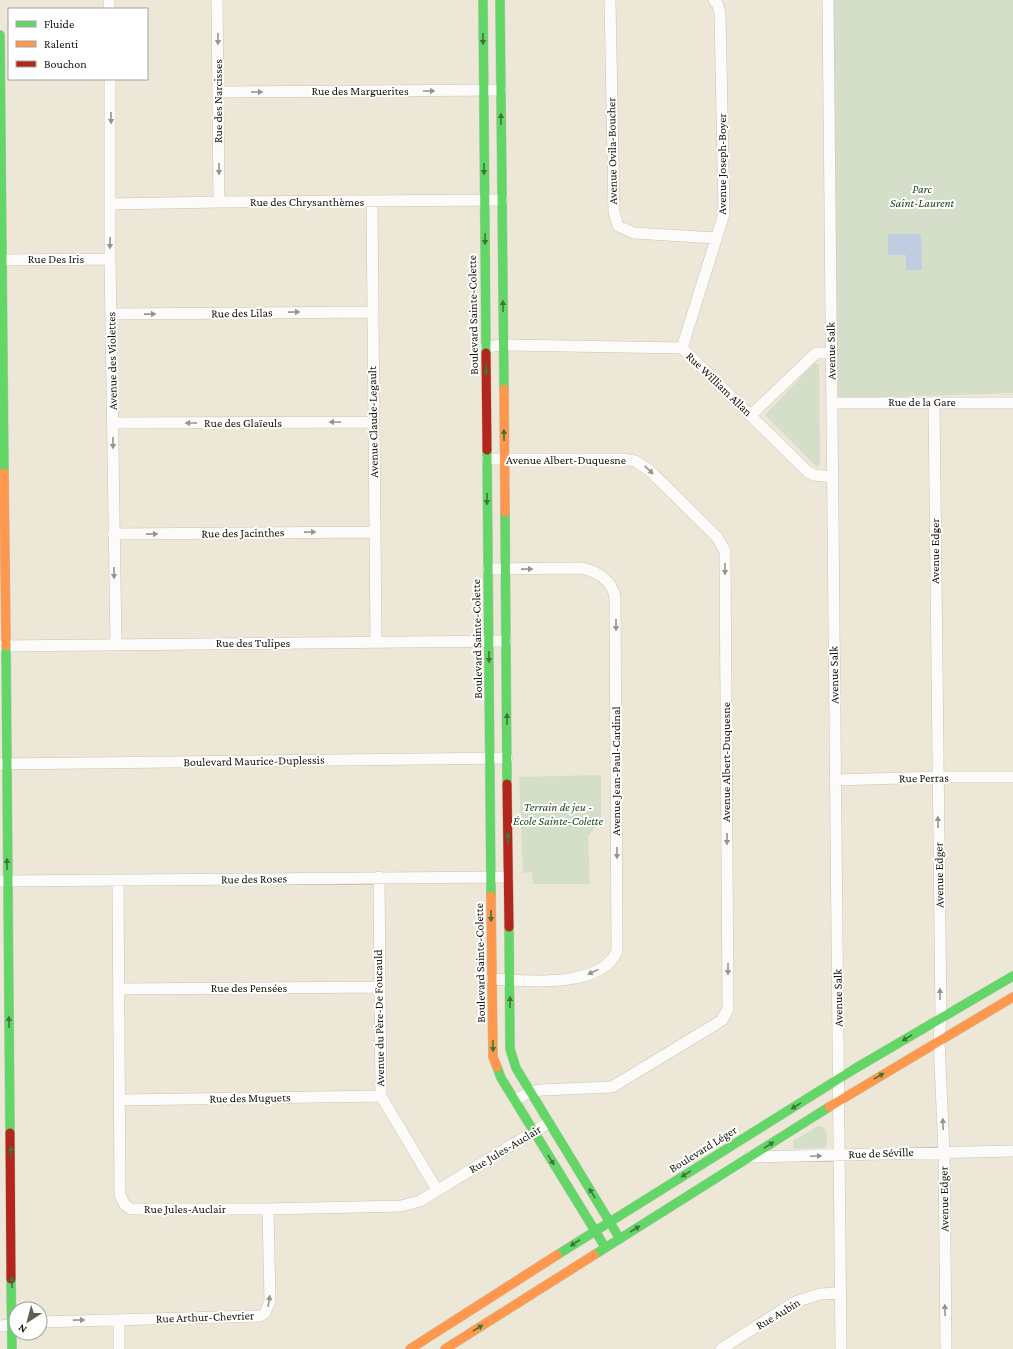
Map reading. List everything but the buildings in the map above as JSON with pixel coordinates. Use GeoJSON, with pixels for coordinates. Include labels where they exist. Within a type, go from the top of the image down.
{"type":"FeatureCollection","features":[{"type":"Feature","properties":{"kind":"main road","name":"Boulevard Sainte-Colette"},"geometry":{"type":"LineString","coordinates":[[483,0],[485,347],[493,1056],[497,1071],[605,1248]]}},
{"type":"Feature","properties":{"kind":"main road"},"geometry":{"type":"LineString","coordinates":[[500,0],[511,1056],[516,1068],[548,1123],[620,1239]]}},
{"type":"Feature","properties":{"kind":"main road"},"geometry":{"type":"LineString","coordinates":[[0,35],[5,1109],[13,1301]]}},
{"type":"Feature","properties":{"kind":"main road","name":"Boulevard Léger"},"geometry":{"type":"LineString","coordinates":[[410,1349],[609,1222],[838,1080],[941,1017],[1013,976]]}},
{"type":"Feature","properties":{"kind":"main road"},"geometry":{"type":"LineString","coordinates":[[445,1349],[838,1101],[1013,997]]}},
{"type":"Feature","properties":{"kind":"street","name":"Rue des Narcisses"},"geometry":{"type":"LineString","coordinates":[[218,0],[219,202]]}},
{"type":"Feature","properties":{"kind":"street","name":"Avenue Ovila-Boucher"},"geometry":{"type":"LineString","coordinates":[[610,0],[614,212],[618,226],[634,233],[716,238]]}},
{"type":"Feature","properties":{"kind":"street","name":"Avenue Joseph-Boyer"},"geometry":{"type":"LineString","coordinates":[[682,348],[724,214],[720,14],[718,5],[714,0]]}},
{"type":"Feature","properties":{"kind":"street","name":"Avenue Salk"},"geometry":{"type":"LineString","coordinates":[[828,0],[841,1349]]}},
{"type":"Feature","properties":{"kind":"street","name":"Avenue des Violettes"},"geometry":{"type":"LineString","coordinates":[[110,80],[110,259],[113,423],[113,534],[116,644]]}},
{"type":"Feature","properties":{"kind":"street","name":"Rue des Marguerites"},"geometry":{"type":"LineString","coordinates":[[218,92],[501,90]]}},
{"type":"Feature","properties":{"kind":"street","name":"Rue des Chrysanthèmes"},"geometry":{"type":"LineString","coordinates":[[111,204],[502,200]]}},
{"type":"Feature","properties":{"kind":"street","name":"Avenue Claude-Legault"},"geometry":{"type":"LineString","coordinates":[[372,201],[376,643]]}},
{"type":"Feature","properties":{"kind":"street","name":"Rue Des Iris"},"geometry":{"type":"LineString","coordinates":[[2,260],[110,259]]}},
{"type":"Feature","properties":{"kind":"street","name":"Rue des Lilas"},"geometry":{"type":"LineString","coordinates":[[111,314],[372,312]]}},
{"type":"Feature","properties":{"kind":"street","name":"Rue William Allan"},"geometry":{"type":"LineString","coordinates":[[485,347],[503,345],[682,348],[808,472],[814,475],[833,477]]}},
{"type":"Feature","properties":{"kind":"street"},"geometry":{"type":"LineString","coordinates":[[751,415],[816,353],[831,353]]}},
{"type":"Feature","properties":{"kind":"street","name":"Rue de la Gare"},"geometry":{"type":"LineString","coordinates":[[832,404],[934,402],[1013,403]]}},
{"type":"Feature","properties":{"kind":"street","name":"Avenue Edger"},"geometry":{"type":"LineString","coordinates":[[934,402],[937,777],[941,1017],[939,1040],[944,1152],[946,1349]]}},
{"type":"Feature","properties":{"kind":"street","name":"Rue des Glaïeuls"},"geometry":{"type":"LineString","coordinates":[[113,423],[374,422]]}},
{"type":"Feature","properties":{"kind":"street","name":"Avenue Albert-Duquesne"},"geometry":{"type":"LineString","coordinates":[[487,459],[622,459],[635,461],[649,470],[717,537],[721,541],[725,551],[728,1009],[722,1020],[612,1087],[530,1092],[515,1100]]}},
{"type":"Feature","properties":{"kind":"street","name":"Rue des Jacinthes"},"geometry":{"type":"LineString","coordinates":[[113,534],[374,532]]}},
{"type":"Feature","properties":{"kind":"street","name":"Avenue Jean-Paul-Cardinal"},"geometry":{"type":"LineString","coordinates":[[488,569],[581,568],[592,570],[603,577],[612,587],[615,594],[616,606],[617,951],[614,958],[604,966],[581,977],[565,979],[492,979]]}},
{"type":"Feature","properties":{"kind":"street","name":"Rue des Tulipes"},"geometry":{"type":"LineString","coordinates":[[3,646],[506,641]]}},
{"type":"Feature","properties":{"kind":"street","name":"Boulevard Maurice-Duplessis"},"geometry":{"type":"LineString","coordinates":[[3,764],[507,758]]}},
{"type":"Feature","properties":{"kind":"street","name":"Rue Perras"},"geometry":{"type":"LineString","coordinates":[[835,780],[937,777],[1013,777]]}},
{"type":"Feature","properties":{"kind":"street","name":"Avenue du Père-De Foucauld"},"geometry":{"type":"LineString","coordinates":[[379,877],[380,1096],[437,1190]]}},
{"type":"Feature","properties":{"kind":"street","name":"Rue des Roses"},"geometry":{"type":"LineString","coordinates":[[4,881],[508,877]]}},
{"type":"Feature","properties":{"kind":"street","name":"Rue Jules-Auclair"},"geometry":{"type":"LineString","coordinates":[[118,880],[120,1195],[125,1205],[136,1210],[401,1206],[420,1201],[548,1123]]}},
{"type":"Feature","properties":{"kind":"street","name":"Rue des Pensées"},"geometry":{"type":"LineString","coordinates":[[119,989],[379,987]]}},
{"type":"Feature","properties":{"kind":"street","name":"Rue des Muguets"},"geometry":{"type":"LineString","coordinates":[[120,1100],[380,1096]]}},
{"type":"Feature","properties":{"kind":"street","name":"Rue de Séville"},"geometry":{"type":"LineString","coordinates":[[749,1157],[1013,1151]]}},
{"type":"Feature","properties":{"kind":"street","name":"Rue Arthur-Chevrier"},"geometry":{"type":"LineString","coordinates":[[48,1322],[252,1318],[265,1312],[270,1301],[268,1209]]}},
{"type":"Feature","properties":{"kind":"street","name":"Rue Aubin"},"geometry":{"type":"LineString","coordinates":[[726,1347],[795,1302],[820,1294],[840,1293]]}},
{"type":"Feature","properties":{"kind":"street"},"geometry":{"type":"LineString","coordinates":[[119,1320],[119,1349]]}},
{"type":"Feature","properties":{"kind":"green space","name":"Parc Saint-Laurent"},"geometry":{"type":"Polygon","coordinates":[[[831,0],[1013,0],[1013,393],[832,399],[831,0]]]}},
{"type":"Feature","properties":{"kind":"green space"},"geometry":{"type":"Polygon","coordinates":[[[814,363],[819,365],[820,463],[817,467],[765,415],[814,363]]]}},
{"type":"Feature","properties":{"kind":"green space","name":"Terrain de jeu - École Sainte-Colette"},"geometry":{"type":"Polygon","coordinates":[[[601,775],[601,820],[588,836],[590,884],[533,884],[532,872],[523,873],[519,777],[601,775]]]}},
{"type":"Feature","properties":{"kind":"green space"},"geometry":{"type":"Polygon","coordinates":[[[818,1126],[823,1127],[827,1134],[825,1148],[793,1148],[793,1141],[818,1126]]]}},
{"type":"Feature","properties":{"kind":"water"},"geometry":{"type":"Polygon","coordinates":[[[888,234],[921,234],[922,270],[906,270],[906,255],[888,255],[888,234]]]}},
{"type":"Feature","properties":{"kind":"traffic: fast"},"geometry":{"type":"LineString","coordinates":[[483,0],[486,353]]}},
{"type":"Feature","properties":{"kind":"traffic: fast"},"geometry":{"type":"LineString","coordinates":[[500,0],[504,389]]}},
{"type":"Feature","properties":{"kind":"traffic: fast"},"geometry":{"type":"LineString","coordinates":[[0,35],[4,473]]}},
{"type":"Feature","properties":{"kind":"traffic: fast"},"geometry":{"type":"LineString","coordinates":[[487,450],[491,896]]}},
{"type":"Feature","properties":{"kind":"traffic: fast"},"geometry":{"type":"LineString","coordinates":[[505,512],[507,784]]}},
{"type":"Feature","properties":{"kind":"traffic: fast"},"geometry":{"type":"LineString","coordinates":[[6,646],[10,1133]]}},
{"type":"Feature","properties":{"kind":"traffic: fast"},"geometry":{"type":"LineString","coordinates":[[509,927],[510,1049],[516,1068],[620,1239]]}},
{"type":"Feature","properties":{"kind":"traffic: fast"},"geometry":{"type":"LineString","coordinates":[[557,1255],[856,1068],[1013,976]]}},
{"type":"Feature","properties":{"kind":"traffic: fast"},"geometry":{"type":"LineString","coordinates":[[497,1067],[501,1078],[605,1247]]}},
{"type":"Feature","properties":{"kind":"traffic: fast"},"geometry":{"type":"LineString","coordinates":[[594,1255],[829,1107]]}},
{"type":"Feature","properties":{"kind":"traffic: fast"},"geometry":{"type":"LineString","coordinates":[[11,1279],[12,1349]]}},
{"type":"Feature","properties":{"kind":"traffic: slow"},"geometry":{"type":"LineString","coordinates":[[504,389],[505,512]]}},
{"type":"Feature","properties":{"kind":"traffic: slow"},"geometry":{"type":"LineString","coordinates":[[4,473],[6,646]]}},
{"type":"Feature","properties":{"kind":"traffic: slow"},"geometry":{"type":"LineString","coordinates":[[491,896],[493,1057],[497,1067]]}},
{"type":"Feature","properties":{"kind":"traffic: slow"},"geometry":{"type":"LineString","coordinates":[[829,1107],[1013,997]]}},
{"type":"Feature","properties":{"kind":"traffic: slow"},"geometry":{"type":"LineString","coordinates":[[410,1349],[557,1255]]}},
{"type":"Feature","properties":{"kind":"traffic: slow"},"geometry":{"type":"LineString","coordinates":[[445,1349],[594,1255]]}},
{"type":"Feature","properties":{"kind":"traffic: jam"},"geometry":{"type":"LineString","coordinates":[[486,353],[487,450]]}},
{"type":"Feature","properties":{"kind":"traffic: jam"},"geometry":{"type":"LineString","coordinates":[[507,784],[509,927]]}},
{"type":"Feature","properties":{"kind":"traffic: jam"},"geometry":{"type":"LineString","coordinates":[[10,1133],[11,1279]]}}]}
